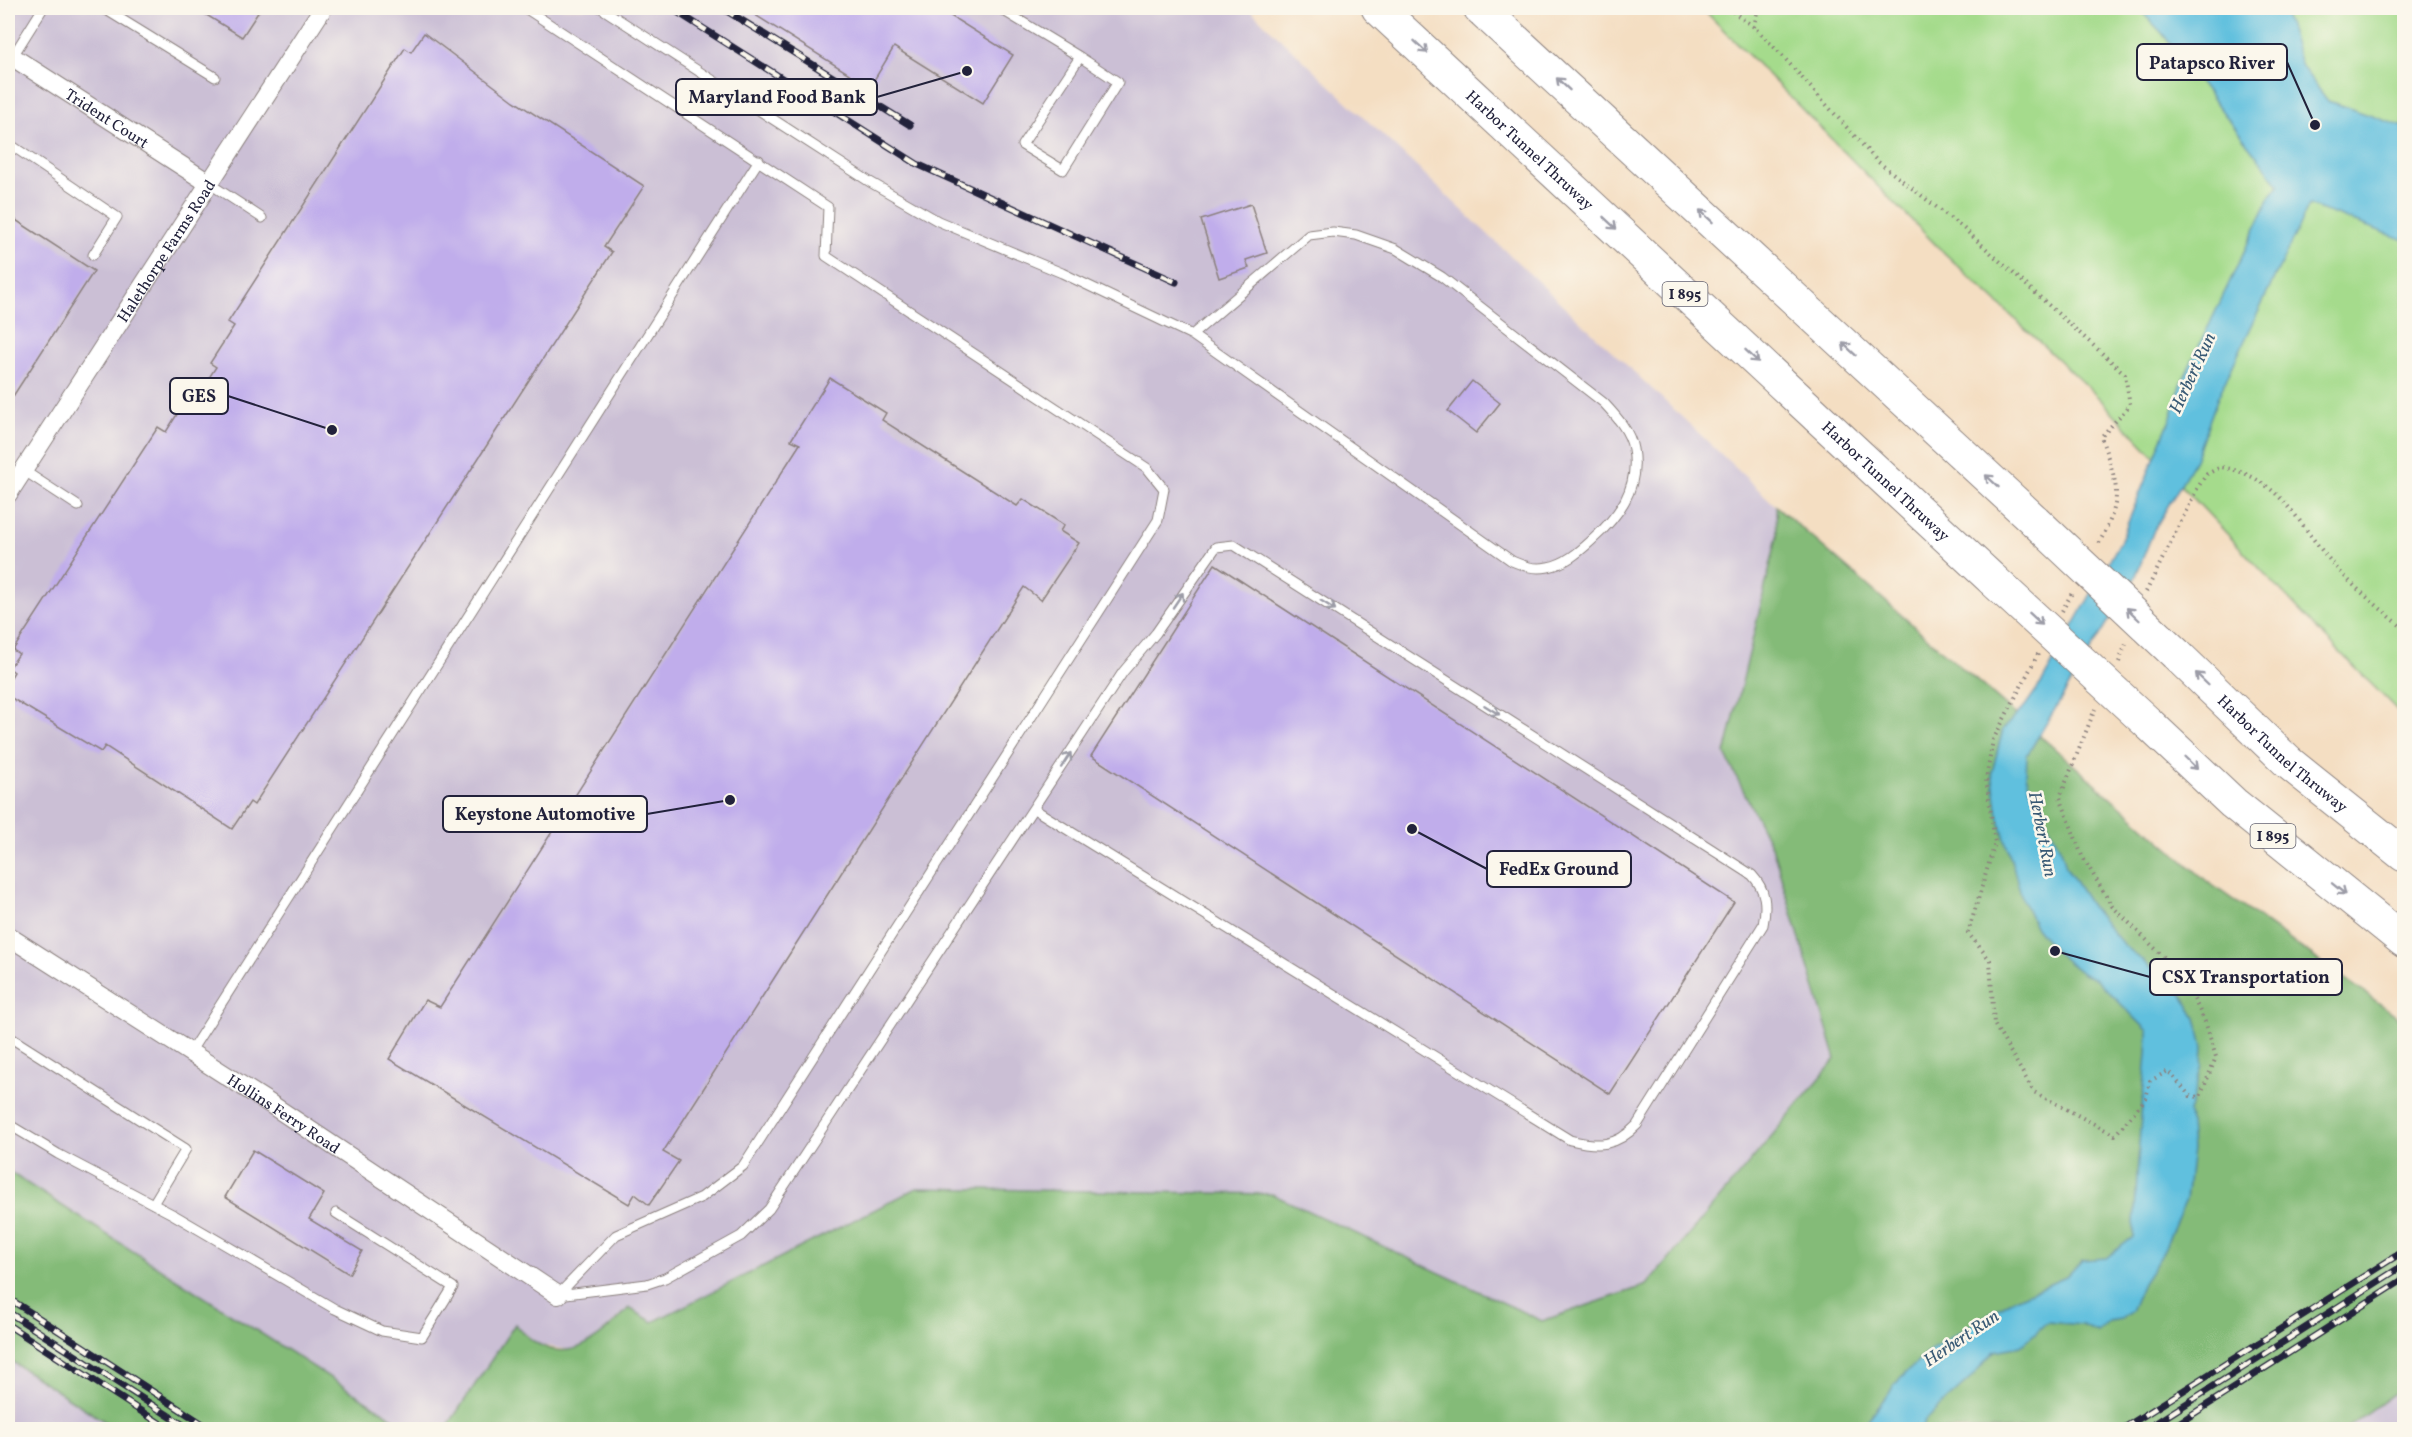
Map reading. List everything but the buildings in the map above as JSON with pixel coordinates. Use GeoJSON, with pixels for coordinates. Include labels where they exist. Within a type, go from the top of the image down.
{"type":"FeatureCollection","features":[{"type":"Feature","properties":{"kind":"highway","name":"Harbor Tunnel Thruway"},"geometry":{"type":"LineString","coordinates":[[1378,8],[2233,803],[2404,941]]}},
{"type":"Feature","properties":{"kind":"highway","name":"Harbor Tunnel Thruway"},"geometry":{"type":"LineString","coordinates":[[1480,8],[2035,521],[2289,763],[2404,855]]}},
{"type":"Feature","properties":{"kind":"street","name":"Halethorpe Farms Road"},"geometry":{"type":"LineString","coordinates":[[8,494],[207,182],[323,8]]}},
{"type":"Feature","properties":{"kind":"street","name":"Trident Court"},"geometry":{"type":"LineString","coordinates":[[9,58],[207,182]]}},
{"type":"Feature","properties":{"kind":"street","name":"Hollins Ferry Road"},"geometry":{"type":"LineString","coordinates":[[8,936],[189,1054],[266,1101],[558,1295]]}},
{"type":"Feature","properties":{"kind":"lane"},"geometry":{"type":"LineString","coordinates":[[9,58],[43,8]]}},
{"type":"Feature","properties":{"kind":"lane"},"geometry":{"type":"LineString","coordinates":[[103,8],[214,77]]}},
{"type":"Feature","properties":{"kind":"lane"},"geometry":{"type":"LineString","coordinates":[[525,8],[828,207],[826,256],[1148,468],[1164,489],[1158,520],[742,1166],[702,1197],[616,1235],[558,1295]]}},
{"type":"Feature","properties":{"kind":"lane"},"geometry":{"type":"LineString","coordinates":[[601,8],[870,182],[938,221],[1062,273],[1192,335],[1512,561],[1530,568],[1548,567],[1563,562],[1580,551],[1620,512],[1629,492],[1634,473],[1633,449],[1619,420],[1604,403],[1442,278],[1396,249],[1356,235],[1333,232],[1309,235],[1192,335]]}},
{"type":"Feature","properties":{"kind":"lane"},"geometry":{"type":"LineString","coordinates":[[999,8],[1080,57],[1118,82],[1063,170],[1022,145],[1080,57]]}},
{"type":"Feature","properties":{"kind":"lane"},"geometry":{"type":"LineString","coordinates":[[8,144],[117,217],[93,255]]}},
{"type":"Feature","properties":{"kind":"lane"},"geometry":{"type":"LineString","coordinates":[[189,1054],[759,160]]}},
{"type":"Feature","properties":{"kind":"lane"},"geometry":{"type":"LineString","coordinates":[[207,182],[262,218]]}},
{"type":"Feature","properties":{"kind":"lane"},"geometry":{"type":"LineString","coordinates":[[23,470],[78,506]]}},
{"type":"Feature","properties":{"kind":"lane"},"geometry":{"type":"LineString","coordinates":[[558,1295],[647,1284],[674,1272],[752,1228],[769,1209],[1124,672],[1156,633],[1216,547],[1234,545],[1752,875],[1761,886],[1766,911],[1763,925],[1637,1125],[1615,1143],[1592,1145],[1570,1140],[1034,809]]}},
{"type":"Feature","properties":{"kind":"lane"},"geometry":{"type":"LineString","coordinates":[[8,1036],[186,1149],[153,1204]]}},
{"type":"Feature","properties":{"kind":"lane"},"geometry":{"type":"LineString","coordinates":[[8,1124],[58,1154],[153,1204],[335,1310],[382,1330],[422,1337],[453,1287],[336,1213]]}},
{"type":"Feature","properties":{"kind":"path"},"geometry":{"type":"LineString","coordinates":[[1728,8],[1754,27],[1877,161],[1962,227],[2125,374],[2130,405],[2101,437],[2118,487],[2113,518],[2096,549]]}},
{"type":"Feature","properties":{"kind":"path"},"geometry":{"type":"LineString","coordinates":[[1754,27],[1758,8]]}},
{"type":"Feature","properties":{"kind":"path"},"geometry":{"type":"LineString","coordinates":[[2145,594],[2198,487],[2207,474],[2222,467],[2253,475],[2287,503],[2336,567],[2404,629]]}},
{"type":"Feature","properties":{"kind":"path"},"geometry":{"type":"LineString","coordinates":[[2061,612],[2079,580]]}},
{"type":"Feature","properties":{"kind":"path"},"geometry":{"type":"LineString","coordinates":[[2118,664],[2130,635]]}},
{"type":"Feature","properties":{"kind":"path"},"geometry":{"type":"LineString","coordinates":[[2038,653],[1993,740],[1986,779],[1995,843],[1968,933],[1990,960],[1994,1024],[2034,1092],[2115,1135],[2146,1098],[2150,1081],[2168,1071],[2190,1096],[2200,1097],[2216,1057],[2206,1024],[2183,976],[2112,906],[2082,856],[2060,797],[2099,701]]}},
{"type":"Feature","properties":{"kind":"shaded area"},"geometry":{"type":"Polygon","coordinates":[[[8,8],[1248,8],[1776,506],[1777,537],[1725,754],[1773,850],[1836,1059],[1647,1285],[1542,1321],[1272,1194],[917,1188],[652,1322],[629,1308],[589,1345],[571,1350],[539,1345],[515,1325],[445,1429],[410,1429],[8,1171],[8,8]]]}},
{"type":"Feature","properties":{"kind":"shaded area"},"geometry":{"type":"Polygon","coordinates":[[[8,1359],[116,1429],[8,1429],[8,1359]]]}},
{"type":"Feature","properties":{"kind":"shaded area"},"geometry":{"type":"Polygon","coordinates":[[[2404,1386],[2404,1429],[2345,1429],[2404,1386]]]}},
{"type":"Feature","properties":{"kind":"green space"},"geometry":{"type":"Polygon","coordinates":[[[1702,8],[2404,8],[2404,717],[2313,625],[2098,397],[1938,247],[1702,8]]]}},
{"type":"Feature","properties":{"kind":"green space"},"geometry":{"type":"Polygon","coordinates":[[[1776,506],[2208,882],[2404,1021],[2404,1386],[2345,1429],[445,1430],[515,1324],[531,1339],[546,1348],[575,1349],[589,1343],[616,1322],[629,1308],[653,1322],[917,1188],[1272,1194],[1542,1321],[1647,1285],[1836,1059],[1773,850],[1725,754],[1777,537],[1776,506]]]}},
{"type":"Feature","properties":{"kind":"green space"},"geometry":{"type":"Polygon","coordinates":[[[8,1171],[410,1429],[116,1429],[8,1359],[8,1171]]]}},
{"type":"Feature","properties":{"kind":"water","name":"Herbert Run"},"geometry":{"type":"Polygon","coordinates":[[[2138,8],[2283,8],[2302,67],[2328,101],[2404,127],[2404,240],[2309,205],[2218,397],[2195,460],[2154,530],[2135,578],[2027,755],[2026,776],[2032,793],[2062,852],[2066,867],[2091,906],[2122,943],[2183,996],[2196,1018],[2203,1047],[2202,1065],[2189,1112],[2192,1149],[2186,1200],[2161,1256],[2143,1283],[2131,1311],[2121,1319],[2109,1321],[2097,1332],[2082,1325],[2047,1322],[2021,1346],[1994,1351],[1969,1380],[1926,1419],[1921,1429],[1860,1430],[1901,1377],[1934,1348],[2010,1301],[2066,1277],[2082,1260],[2106,1258],[2133,1237],[2148,1031],[2096,979],[2083,974],[2057,953],[2035,926],[2023,901],[1998,815],[1992,772],[2003,729],[2025,706],[2042,682],[2120,542],[2171,417],[2182,382],[2270,197],[2279,185],[2162,33],[2138,8]]]}},
{"type":"Feature","properties":{"kind":"railway"},"geometry":{"type":"LineString","coordinates":[[671,8],[917,164],[1176,282]]}},
{"type":"Feature","properties":{"kind":"railway"},"geometry":{"type":"LineString","coordinates":[[722,8],[910,125]]}},
{"type":"Feature","properties":{"kind":"railway"},"geometry":{"type":"LineString","coordinates":[[2121,1430],[2404,1251]]}},
{"type":"Feature","properties":{"kind":"railway"},"geometry":{"type":"LineString","coordinates":[[2145,1430],[2404,1265]]}},
{"type":"Feature","properties":{"kind":"railway"},"geometry":{"type":"LineString","coordinates":[[2168,1430],[2404,1279]]}},
{"type":"Feature","properties":{"kind":"railway"},"geometry":{"type":"LineString","coordinates":[[8,1298],[212,1430]]}},
{"type":"Feature","properties":{"kind":"railway"},"geometry":{"type":"LineString","coordinates":[[8,1312],[191,1430]]}},
{"type":"Feature","properties":{"kind":"railway"},"geometry":{"type":"LineString","coordinates":[[8,1325],[170,1430]]}},
{"type":"Feature","properties":{"kind":"railway"},"geometry":{"type":"LineString","coordinates":[[8,1424],[19,1430]]}},
{"type":"Feature","properties":{"kind":"place","name":"Maryland Food Bank"},"geometry":{"type":"Point","coordinates":[967,71]}},
{"type":"Feature","properties":{"kind":"place","name":"Patapsco River"},"geometry":{"type":"Point","coordinates":[2315,125]}},
{"type":"Feature","properties":{"kind":"place","name":"GES"},"geometry":{"type":"Point","coordinates":[332,430]}},
{"type":"Feature","properties":{"kind":"place","name":"Keystone Automotive"},"geometry":{"type":"Point","coordinates":[730,800]}},
{"type":"Feature","properties":{"kind":"place","name":"FedEx Ground"},"geometry":{"type":"Point","coordinates":[1412,829]}},
{"type":"Feature","properties":{"kind":"place","name":"CSX Transportation"},"geometry":{"type":"Point","coordinates":[2055,951]}}]}
